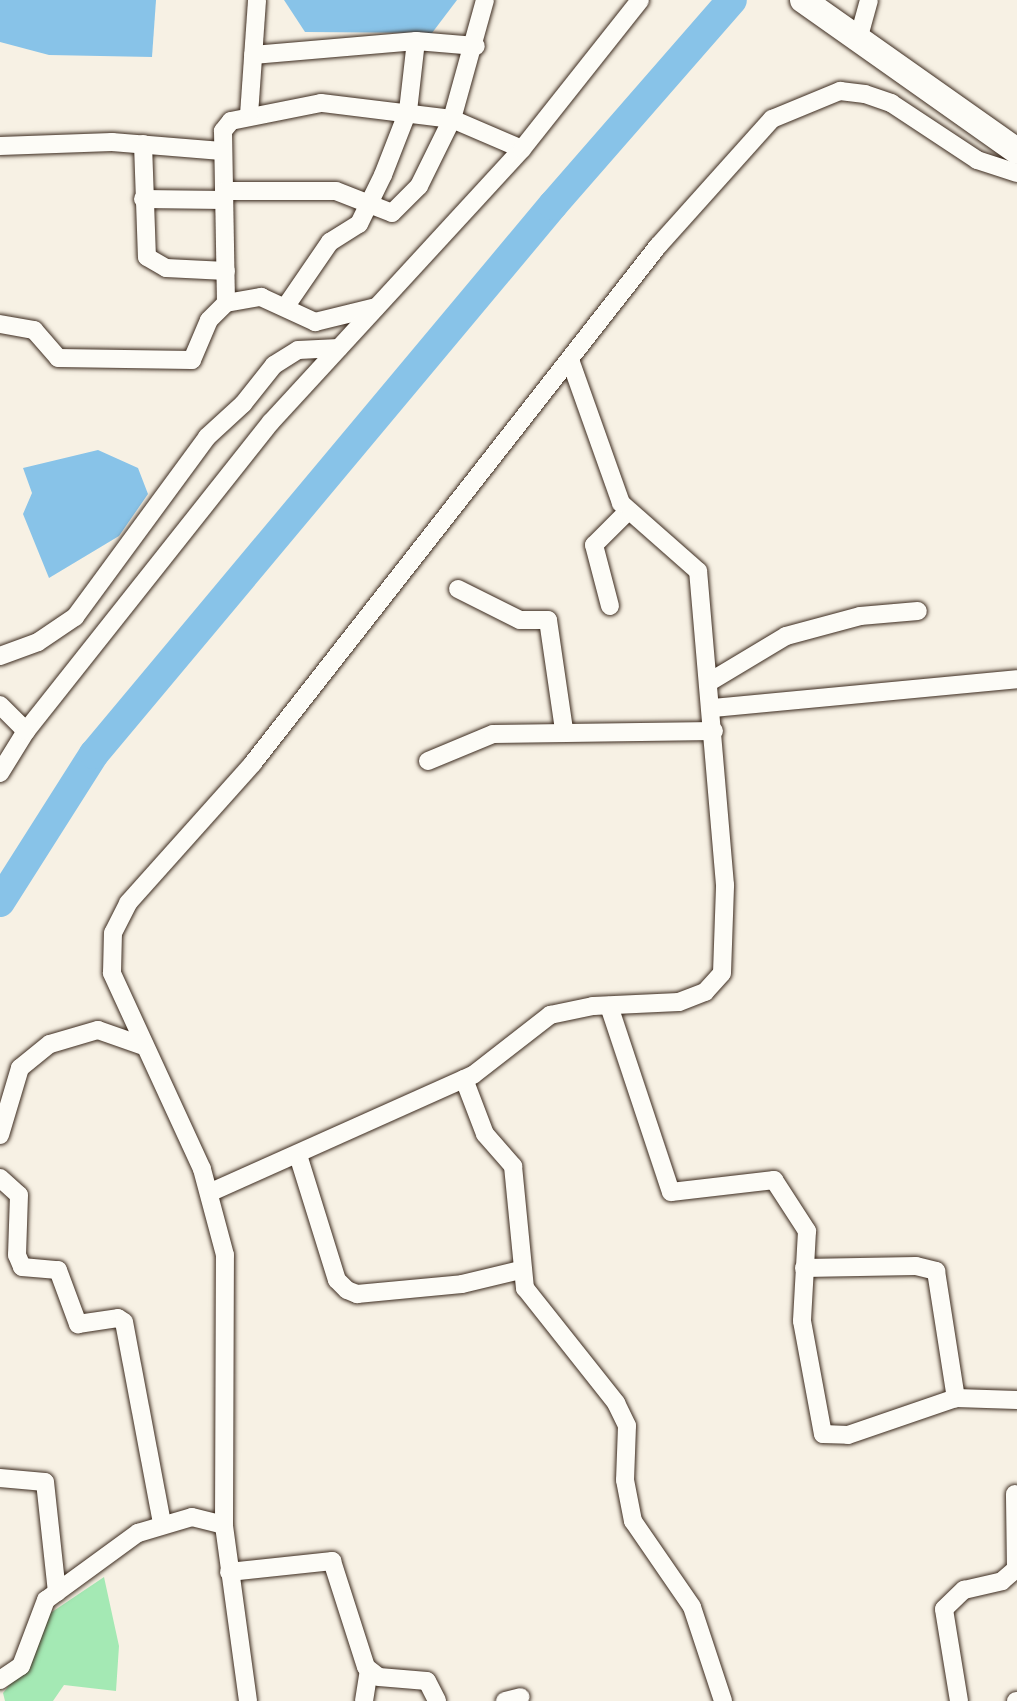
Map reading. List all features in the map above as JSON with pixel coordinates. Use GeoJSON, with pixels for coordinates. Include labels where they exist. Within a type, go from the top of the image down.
{"type":"FeatureCollection","features":[{"type":"Feature","properties":{"kind":"street"},"geometry":{"type":"LineString","coordinates":[[249,115],[257,0]]}},
{"type":"Feature","properties":{"kind":"street"},"geometry":{"type":"LineString","coordinates":[[143,199],[336,191],[383,213],[401,208],[432,164],[452,119],[476,46],[485,0]]}},
{"type":"Feature","properties":{"kind":"street"},"geometry":{"type":"LineString","coordinates":[[0,773],[26,731],[271,422],[522,149],[640,0]]}},
{"type":"Feature","properties":{"kind":"street"},"geometry":{"type":"LineString","coordinates":[[858,40],[869,0]]}},
{"type":"Feature","properties":{"kind":"street"},"geometry":{"type":"LineString","coordinates":[[807,3],[1017,151]]}},
{"type":"Feature","properties":{"kind":"street"},"geometry":{"type":"LineString","coordinates":[[253,55],[416,41],[476,46]]}},
{"type":"Feature","properties":{"kind":"street"},"geometry":{"type":"LineString","coordinates":[[286,306],[330,242],[359,224],[368,206],[408,111],[416,41]]}},
{"type":"Feature","properties":{"kind":"street"},"geometry":{"type":"LineString","coordinates":[[248,1701],[224,1526],[229,1300],[221,1225],[211,1192],[141,1045],[111,963],[113,933],[128,903],[350,645],[570,360],[749,138],[772,119],[808,102],[840,91],[865,94],[891,103],[977,160],[1017,173]]}},
{"type":"Feature","properties":{"kind":"street"},"geometry":{"type":"LineString","coordinates":[[226,303],[222,152],[225,125],[249,115],[321,103],[408,111],[452,119],[522,149]]}},
{"type":"Feature","properties":{"kind":"street"},"geometry":{"type":"LineString","coordinates":[[0,146],[143,144],[222,152]]}},
{"type":"Feature","properties":{"kind":"street"},"geometry":{"type":"LineString","coordinates":[[143,144],[143,244],[154,265],[226,271]]}},
{"type":"Feature","properties":{"kind":"street"},"geometry":{"type":"LineString","coordinates":[[0,324],[34,330],[58,358],[114,355],[187,362],[195,357],[209,320],[226,303],[261,297],[286,306],[315,322],[377,306]]}},
{"type":"Feature","properties":{"kind":"street"},"geometry":{"type":"LineString","coordinates":[[0,656],[38,642],[75,617],[207,437],[243,404],[274,365],[298,350],[339,348]]}},
{"type":"Feature","properties":{"kind":"street"},"geometry":{"type":"LineString","coordinates":[[211,1192],[464,1079],[489,1065],[550,1016],[609,1006],[679,1002],[705,992],[722,973],[725,885],[711,681],[698,571],[627,512],[612,485],[570,360]]}},
{"type":"Feature","properties":{"kind":"street"},"geometry":{"type":"LineString","coordinates":[[610,606],[594,545],[627,512]]}},
{"type":"Feature","properties":{"kind":"street"},"geometry":{"type":"LineString","coordinates":[[458,589],[520,620],[548,620],[564,730]]}},
{"type":"Feature","properties":{"kind":"street"},"geometry":{"type":"LineString","coordinates":[[711,681],[786,636],[860,616],[918,611]]}},
{"type":"Feature","properties":{"kind":"street"},"geometry":{"type":"LineString","coordinates":[[713,708],[1017,679]]}},
{"type":"Feature","properties":{"kind":"street"},"geometry":{"type":"LineString","coordinates":[[0,705],[26,731]]}},
{"type":"Feature","properties":{"kind":"street"},"geometry":{"type":"LineString","coordinates":[[429,761],[457,753],[481,737],[564,730],[714,731]]}},
{"type":"Feature","properties":{"kind":"street"},"geometry":{"type":"LineString","coordinates":[[609,1006],[671,1192],[758,1179],[781,1183],[794,1216],[807,1231],[802,1321],[823,1434],[848,1435],[956,1398],[1017,1400]]}},
{"type":"Feature","properties":{"kind":"street"},"geometry":{"type":"LineString","coordinates":[[0,1135],[20,1068],[50,1044],[98,1030],[141,1045]]}},
{"type":"Feature","properties":{"kind":"street"},"geometry":{"type":"LineString","coordinates":[[464,1079],[485,1134],[513,1166],[520,1270],[536,1306],[559,1326],[616,1403],[627,1426],[626,1480],[633,1521],[692,1607],[723,1701]]}},
{"type":"Feature","properties":{"kind":"street"},"geometry":{"type":"LineString","coordinates":[[298,1155],[337,1280],[347,1290],[366,1294],[462,1284],[520,1270]]}},
{"type":"Feature","properties":{"kind":"street"},"geometry":{"type":"LineString","coordinates":[[0,1178],[19,1195],[17,1255],[22,1267],[58,1270],[78,1324],[118,1318],[124,1322],[162,1523]]}},
{"type":"Feature","properties":{"kind":"street"},"geometry":{"type":"LineString","coordinates":[[804,1268],[916,1266],[936,1271],[956,1398]]}},
{"type":"Feature","properties":{"kind":"street"},"geometry":{"type":"LineString","coordinates":[[0,1478],[45,1482],[57,1592]]}},
{"type":"Feature","properties":{"kind":"street"},"geometry":{"type":"LineString","coordinates":[[959,1701],[944,1609],[964,1590],[1002,1581],[1016,1569],[1015,1494]]}},
{"type":"Feature","properties":{"kind":"street"},"geometry":{"type":"LineString","coordinates":[[0,1680],[21,1666],[36,1617],[57,1592],[138,1533],[162,1523],[205,1517],[224,1526]]}},
{"type":"Feature","properties":{"kind":"street"},"geometry":{"type":"LineString","coordinates":[[230,1572],[332,1561],[369,1670],[364,1701]]}},
{"type":"Feature","properties":{"kind":"street"},"geometry":{"type":"LineString","coordinates":[[369,1670],[389,1679],[427,1681],[437,1701]]}},
{"type":"Feature","properties":{"kind":"green space"},"geometry":{"type":"Polygon","coordinates":[[[104,1577],[119,1646],[116,1691],[64,1685],[53,1701],[5,1701],[3,1693],[22,1669],[43,1618],[104,1577]]]}},
{"type":"Feature","properties":{"kind":"water"},"geometry":{"type":"Polygon","coordinates":[[[0,0],[156,0],[152,57],[49,55],[0,42],[0,0]]]}},
{"type":"Feature","properties":{"kind":"water"},"geometry":{"type":"Polygon","coordinates":[[[284,0],[457,0],[432,33],[305,32],[284,0]]]}},
{"type":"Feature","properties":{"kind":"water"},"geometry":{"type":"Polygon","coordinates":[[[98,450],[138,468],[148,494],[119,536],[49,578],[23,514],[32,493],[23,468],[98,450]]]}},
{"type":"Feature","properties":{"kind":"waterway"},"geometry":{"type":"LineString","coordinates":[[0,902],[94,754],[553,205],[732,0]]}}]}
